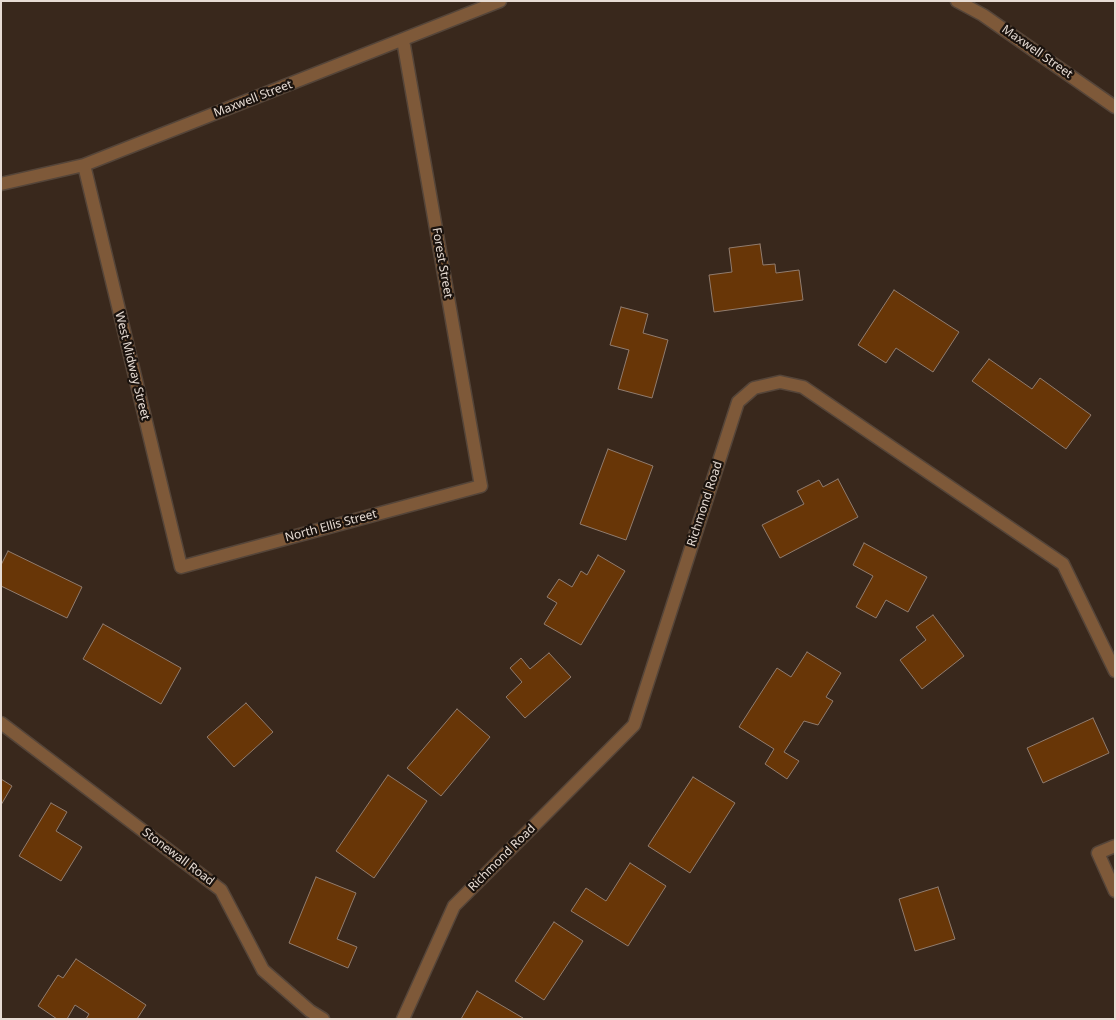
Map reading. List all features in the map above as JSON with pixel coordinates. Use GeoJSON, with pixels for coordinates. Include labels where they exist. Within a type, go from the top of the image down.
{"type":"FeatureCollection","features":[{"type":"Feature","properties":{"kind":"street","name":"Maxwell Street"},"geometry":{"type":"LineString","coordinates":[[1,184],[84,165],[500,1]]}},
{"type":"Feature","properties":{"kind":"street","name":"Maxwell Street"},"geometry":{"type":"LineString","coordinates":[[956,1],[983,15],[1115,107]]}},
{"type":"Feature","properties":{"kind":"street","name":"Forest Street"},"geometry":{"type":"LineString","coordinates":[[404,40],[481,486]]}},
{"type":"Feature","properties":{"kind":"street","name":"West Midway Street"},"geometry":{"type":"LineString","coordinates":[[84,165],[181,567]]}},
{"type":"Feature","properties":{"kind":"street","name":"Richmond Road"},"geometry":{"type":"LineString","coordinates":[[403,1019],[454,906],[634,725],[738,402],[754,388],[780,382],[802,388],[1063,564],[1115,672]]}},
{"type":"Feature","properties":{"kind":"street","name":"North Ellis Street"},"geometry":{"type":"LineString","coordinates":[[181,567],[481,486]]}},
{"type":"Feature","properties":{"kind":"street","name":"Stonewall Road"},"geometry":{"type":"LineString","coordinates":[[1,723],[221,890],[263,970],[310,1011],[323,1019]]}},
{"type":"Feature","properties":{"kind":"street"},"geometry":{"type":"LineString","coordinates":[[1115,846],[1098,853],[1115,891]]}},
{"type":"Feature","properties":{"kind":"building"},"geometry":{"type":"Polygon","coordinates":[[[760,244],[763,265],[775,264],[776,273],[799,270],[803,300],[714,312],[709,275],[732,272],[729,248],[760,244]]]}},
{"type":"Feature","properties":{"kind":"building"},"geometry":{"type":"Polygon","coordinates":[[[894,290],[959,332],[933,372],[896,348],[886,363],[858,345],[894,290]]]}},
{"type":"Feature","properties":{"kind":"building"},"geometry":{"type":"Polygon","coordinates":[[[621,307],[648,314],[643,333],[668,340],[652,398],[618,389],[629,350],[610,345],[621,307]]]}},
{"type":"Feature","properties":{"kind":"building"},"geometry":{"type":"Polygon","coordinates":[[[989,359],[1032,389],[1040,378],[1091,415],[1066,449],[972,381],[989,359]]]}},
{"type":"Feature","properties":{"kind":"building"},"geometry":{"type":"Polygon","coordinates":[[[608,449],[653,466],[626,540],[580,524],[608,449]]]}},
{"type":"Feature","properties":{"kind":"building"},"geometry":{"type":"Polygon","coordinates":[[[838,479],[858,517],[780,558],[762,525],[804,504],[797,491],[819,480],[823,487],[838,479]]]}},
{"type":"Feature","properties":{"kind":"building"},"geometry":{"type":"Polygon","coordinates":[[[864,543],[927,577],[908,612],[886,600],[876,618],[856,607],[873,576],[853,565],[864,543]]]}},
{"type":"Feature","properties":{"kind":"building"},"geometry":{"type":"Polygon","coordinates":[[[8,551],[82,587],[67,618],[1,586],[1,565],[8,551]]]}},
{"type":"Feature","properties":{"kind":"building"},"geometry":{"type":"Polygon","coordinates":[[[598,555],[625,571],[581,645],[544,624],[557,603],[547,597],[559,579],[572,587],[581,571],[587,575],[598,555]]]}},
{"type":"Feature","properties":{"kind":"building"},"geometry":{"type":"Polygon","coordinates":[[[933,615],[964,656],[922,689],[900,660],[926,640],[916,627],[933,615]]]}},
{"type":"Feature","properties":{"kind":"building"},"geometry":{"type":"Polygon","coordinates":[[[103,624],[181,668],[161,704],[83,659],[103,624]]]}},
{"type":"Feature","properties":{"kind":"building"},"geometry":{"type":"Polygon","coordinates":[[[807,652],[841,673],[826,697],[833,701],[818,725],[804,721],[784,752],[799,761],[787,779],[765,764],[774,749],[739,727],[777,668],[791,677],[807,652]]]}},
{"type":"Feature","properties":{"kind":"building"},"geometry":{"type":"Polygon","coordinates":[[[549,653],[571,677],[525,718],[506,697],[522,682],[510,668],[521,658],[530,669],[549,653]]]}},
{"type":"Feature","properties":{"kind":"building"},"geometry":{"type":"Polygon","coordinates":[[[246,703],[273,732],[234,767],[207,737],[246,703]]]}},
{"type":"Feature","properties":{"kind":"building"},"geometry":{"type":"Polygon","coordinates":[[[457,709],[490,737],[441,796],[407,768],[457,709]]]}},
{"type":"Feature","properties":{"kind":"building"},"geometry":{"type":"Polygon","coordinates":[[[1093,718],[1109,753],[1043,783],[1027,748],[1093,718]]]}},
{"type":"Feature","properties":{"kind":"building"},"geometry":{"type":"Polygon","coordinates":[[[388,775],[427,801],[374,878],[336,851],[388,775]]]}},
{"type":"Feature","properties":{"kind":"building"},"geometry":{"type":"Polygon","coordinates":[[[693,777],[735,803],[690,873],[648,846],[693,777]]]}},
{"type":"Feature","properties":{"kind":"building"},"geometry":{"type":"Polygon","coordinates":[[[1,779],[12,786],[1,805],[1,779]]]}},
{"type":"Feature","properties":{"kind":"building"},"geometry":{"type":"Polygon","coordinates":[[[51,803],[67,812],[56,831],[82,847],[61,881],[19,856],[51,803]]]}},
{"type":"Feature","properties":{"kind":"building"},"geometry":{"type":"Polygon","coordinates":[[[630,863],[666,886],[628,946],[571,911],[586,888],[606,901],[630,863]]]}},
{"type":"Feature","properties":{"kind":"building"},"geometry":{"type":"Polygon","coordinates":[[[316,877],[356,893],[337,939],[357,947],[348,968],[289,943],[316,877]]]}},
{"type":"Feature","properties":{"kind":"building"},"geometry":{"type":"Polygon","coordinates":[[[938,887],[955,939],[915,951],[899,899],[938,887]]]}},
{"type":"Feature","properties":{"kind":"building"},"geometry":{"type":"Polygon","coordinates":[[[554,922],[583,941],[544,1000],[515,981],[554,922]]]}},
{"type":"Feature","properties":{"kind":"building"},"geometry":{"type":"Polygon","coordinates":[[[76,959],[146,1005],[137,1019],[86,1019],[89,1014],[75,1005],[67,1019],[57,1019],[38,1006],[58,975],[63,978],[76,959]]]}},
{"type":"Feature","properties":{"kind":"building"},"geometry":{"type":"Polygon","coordinates":[[[477,991],[523,1018],[523,1019],[461,1019],[477,991]]]}}]}
